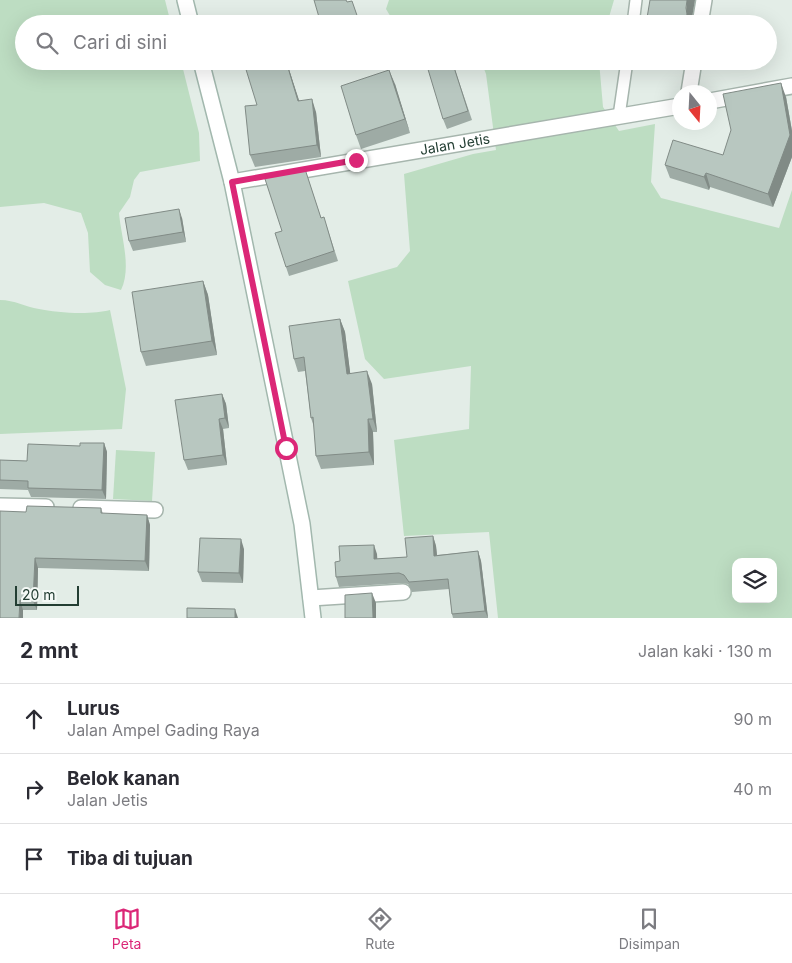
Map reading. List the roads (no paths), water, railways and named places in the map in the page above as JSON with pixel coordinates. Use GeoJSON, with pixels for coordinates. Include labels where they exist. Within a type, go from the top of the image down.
{"type":"FeatureCollection","features":[{"type":"Feature","properties":{"kind":"street"},"geometry":{"type":"LineString","coordinates":[[185,0],[189,15]]}},
{"type":"Feature","properties":{"kind":"street"},"geometry":{"type":"LineString","coordinates":[[702,15],[704,0]]}},
{"type":"Feature","properties":{"kind":"street"},"geometry":{"type":"LineString","coordinates":[[203,70],[232,182],[302,524],[313,618]]}},
{"type":"Feature","properties":{"kind":"street"},"geometry":{"type":"LineString","coordinates":[[690,85],[693,70]]}},
{"type":"Feature","properties":{"kind":"street"},"geometry":{"type":"LineString","coordinates":[[717,99],[792,86]]}},
{"type":"Feature","properties":{"kind":"street","name":"Jalan Jetis"},"geometry":{"type":"LineString","coordinates":[[232,182],[672,107]]}},
{"type":"Feature","properties":{"kind":"street"},"geometry":{"type":"LineString","coordinates":[[0,506],[155,510]]}},
{"type":"Feature","properties":{"kind":"street"},"geometry":{"type":"LineString","coordinates":[[311,598],[403,592]]}},
{"type":"Feature","properties":{"kind":"lane"},"geometry":{"type":"LineString","coordinates":[[634,15],[636,0]]}},
{"type":"Feature","properties":{"kind":"lane"},"geometry":{"type":"LineString","coordinates":[[619,116],[626,70]]}}]}
